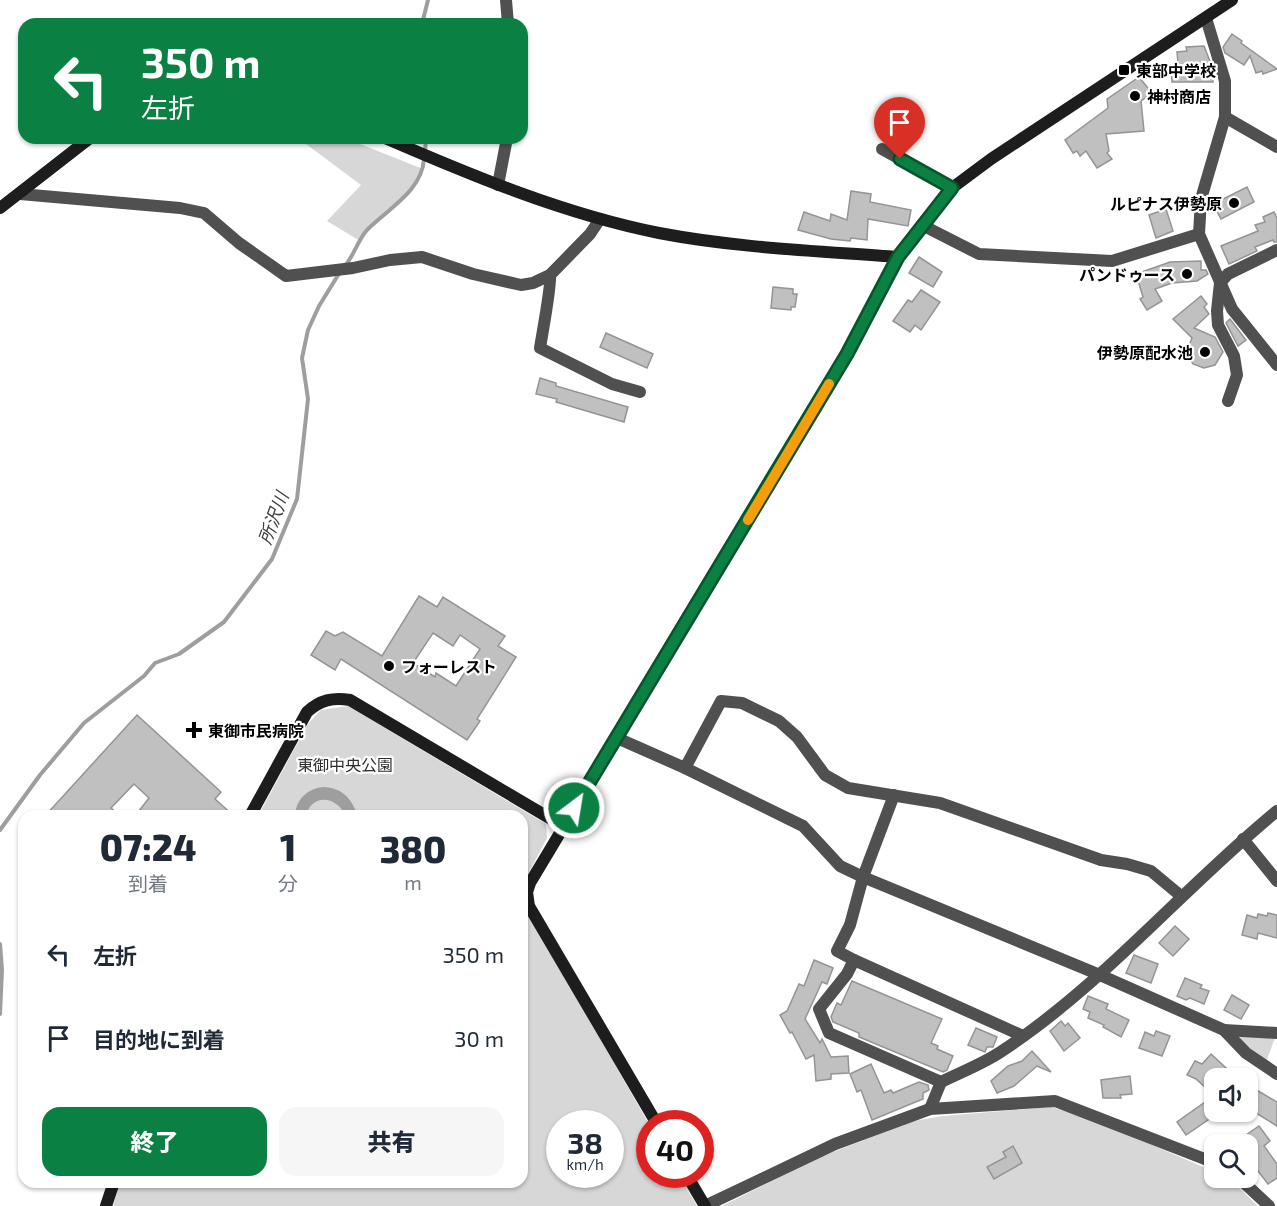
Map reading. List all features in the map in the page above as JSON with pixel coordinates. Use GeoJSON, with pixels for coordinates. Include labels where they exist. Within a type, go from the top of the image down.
{"type":"FeatureCollection","features":[{"type":"Feature","properties":{"kind":"street"},"geometry":{"type":"LineString","coordinates":[[506,0],[508,18]]}},
{"type":"Feature","properties":{"kind":"street"},"geometry":{"type":"LineString","coordinates":[[528,889],[563,826],[847,354],[898,257],[922,225],[952,188],[991,159],[1232,0]]}},
{"type":"Feature","properties":{"kind":"street"},"geometry":{"type":"LineString","coordinates":[[1206,18],[1224,81],[1225,117],[1201,199],[1199,234],[1232,309],[1277,365]]}},
{"type":"Feature","properties":{"kind":"street"},"geometry":{"type":"LineString","coordinates":[[1225,117],[1277,147]]}},
{"type":"Feature","properties":{"kind":"street"},"geometry":{"type":"LineString","coordinates":[[0,208],[82,144]]}},
{"type":"Feature","properties":{"kind":"street"},"geometry":{"type":"LineString","coordinates":[[399,144],[498,184],[600,219],[660,233],[713,241],[898,257]]}},
{"type":"Feature","properties":{"kind":"street"},"geometry":{"type":"LineString","coordinates":[[498,184],[506,144]]}},
{"type":"Feature","properties":{"kind":"street"},"geometry":{"type":"LineString","coordinates":[[882,149],[952,188]]}},
{"type":"Feature","properties":{"kind":"street"},"geometry":{"type":"LineString","coordinates":[[20,194],[180,207],[204,213],[239,243],[286,276],[422,257],[473,274],[520,285],[550,275],[590,234],[600,219]]}},
{"type":"Feature","properties":{"kind":"street"},"geometry":{"type":"LineString","coordinates":[[922,225],[979,254],[1112,261],[1199,234]]}},
{"type":"Feature","properties":{"kind":"street"},"geometry":{"type":"LineString","coordinates":[[1228,401],[1237,375],[1234,356],[1218,325],[1217,311],[1221,283],[1228,274],[1277,250]]}},
{"type":"Feature","properties":{"kind":"street"},"geometry":{"type":"LineString","coordinates":[[550,275],[552,282],[547,294],[540,348],[612,384],[640,392]]}},
{"type":"Feature","properties":{"kind":"street"},"geometry":{"type":"LineString","coordinates":[[253,810],[307,712],[316,703],[338,698],[350,700],[563,826]]}},
{"type":"Feature","properties":{"kind":"street"},"geometry":{"type":"LineString","coordinates":[[685,768],[721,701],[742,703],[785,727],[797,737],[825,774],[848,788],[940,803],[1101,860],[1151,871],[1181,896]]}},
{"type":"Feature","properties":{"kind":"street"},"geometry":{"type":"LineString","coordinates":[[616,738],[685,768],[803,826],[840,866],[863,877],[1100,975],[1224,1030],[1277,1033]]}},
{"type":"Feature","properties":{"kind":"street"},"geometry":{"type":"LineString","coordinates":[[894,795],[863,877],[850,925],[837,951],[1023,1036]]}},
{"type":"Feature","properties":{"kind":"street"},"geometry":{"type":"LineString","coordinates":[[930,1109],[941,1082],[1000,1053],[1100,975],[1181,896],[1277,811]]}},
{"type":"Feature","properties":{"kind":"street"},"geometry":{"type":"LineString","coordinates":[[1243,839],[1277,881]]}},
{"type":"Feature","properties":{"kind":"street"},"geometry":{"type":"LineString","coordinates":[[528,899],[529,906],[649,1110]]}},
{"type":"Feature","properties":{"kind":"street"},"geometry":{"type":"LineString","coordinates":[[854,960],[847,974],[819,1008],[829,1032],[941,1082]]}},
{"type":"Feature","properties":{"kind":"street"},"geometry":{"type":"LineString","coordinates":[[1224,1030],[1246,1053],[1277,1074]]}},
{"type":"Feature","properties":{"kind":"street"},"geometry":{"type":"LineString","coordinates":[[694,1188],[705,1206],[835,1144],[930,1109],[1055,1101],[1204,1159]]}},
{"type":"Feature","properties":{"kind":"street"},"geometry":{"type":"LineString","coordinates":[[106,1206],[112,1188]]}},
{"type":"Feature","properties":{"kind":"street"},"geometry":{"type":"LineString","coordinates":[[1250,1188],[1269,1206]]}},
{"type":"Feature","properties":{"kind":"green space"},"geometry":{"type":"Polygon","coordinates":[[[306,144],[360,144],[423,169],[405,196],[365,232],[360,241],[327,221],[361,185],[306,144]]]}},
{"type":"Feature","properties":{"kind":"green space","name":"東御中央公園"},"geometry":{"type":"Polygon","coordinates":[[[348,706],[523,810],[261,810],[308,724],[321,710],[348,706]]]}},
{"type":"Feature","properties":{"kind":"green space","name":"東御中央公園"},"geometry":{"type":"Polygon","coordinates":[[[528,813],[546,824],[547,838],[528,874],[528,813]]]}},
{"type":"Feature","properties":{"kind":"green space","name":"東御中央公園"},"geometry":{"type":"Polygon","coordinates":[[[528,913],[641,1110],[636,1110],[636,1188],[687,1188],[697,1206],[113,1206],[118,1188],[528,1188],[528,913]]]}},
{"type":"Feature","properties":{"kind":"green space"},"geometry":{"type":"Polygon","coordinates":[[[1240,1034],[1275,1038],[1266,1062],[1241,1043],[1240,1034]]]}},
{"type":"Feature","properties":{"kind":"green space"},"geometry":{"type":"Polygon","coordinates":[[[1051,1107],[1087,1117],[1204,1167],[1204,1188],[1238,1188],[1258,1206],[722,1206],[820,1157],[914,1121],[942,1116],[1051,1107]]]}},
{"type":"Feature","properties":{"kind":"shaded area"},"geometry":{"type":"Polygon","coordinates":[[[323,787],[336,789],[345,795],[355,810],[342,810],[337,804],[325,800],[313,803],[309,810],[296,810],[303,796],[323,787]]]}},
{"type":"Feature","properties":{"kind":"building"},"geometry":{"type":"Polygon","coordinates":[[[1232,34],[1277,69],[1263,74],[1262,71],[1256,73],[1250,56],[1244,65],[1225,53],[1223,47],[1232,34]]]}},
{"type":"Feature","properties":{"kind":"building"},"geometry":{"type":"Polygon","coordinates":[[[1204,46],[1213,69],[1213,82],[1172,82],[1171,68],[1175,68],[1174,63],[1178,63],[1177,52],[1187,51],[1186,47],[1204,46]]]}},
{"type":"Feature","properties":{"kind":"building"},"geometry":{"type":"Polygon","coordinates":[[[1139,77],[1152,93],[1141,101],[1144,131],[1106,134],[1109,151],[1107,153],[1112,159],[1097,168],[1086,151],[1080,156],[1077,151],[1073,153],[1065,140],[1108,108],[1107,99],[1139,77]]]}},
{"type":"Feature","properties":{"kind":"building","name":"ルピナス伊勢原"},"geometry":{"type":"Polygon","coordinates":[[[1247,187],[1254,202],[1221,219],[1213,204],[1247,187]]]}},
{"type":"Feature","properties":{"kind":"building"},"geometry":{"type":"Polygon","coordinates":[[[851,191],[871,194],[870,202],[911,210],[908,226],[868,219],[867,240],[851,238],[850,241],[831,239],[798,230],[804,212],[830,221],[831,214],[847,220],[851,191]]]}},
{"type":"Feature","properties":{"kind":"building"},"geometry":{"type":"Polygon","coordinates":[[[1166,209],[1173,231],[1156,238],[1149,215],[1166,209]]]}},
{"type":"Feature","properties":{"kind":"building"},"geometry":{"type":"Polygon","coordinates":[[[1274,212],[1277,218],[1277,242],[1273,240],[1255,247],[1257,251],[1229,264],[1221,246],[1258,231],[1255,225],[1265,222],[1263,217],[1274,212]]]}},
{"type":"Feature","properties":{"kind":"building"},"geometry":{"type":"Polygon","coordinates":[[[919,257],[942,272],[933,287],[909,273],[919,257]]]}},
{"type":"Feature","properties":{"kind":"building"},"geometry":{"type":"Polygon","coordinates":[[[1201,261],[1201,270],[1206,270],[1208,274],[1197,281],[1172,283],[1155,289],[1162,301],[1147,310],[1140,299],[1143,297],[1136,274],[1170,262],[1201,261]]]}},
{"type":"Feature","properties":{"kind":"building"},"geometry":{"type":"Polygon","coordinates":[[[773,287],[793,289],[793,294],[797,294],[795,307],[791,307],[791,310],[771,308],[773,287]]]}},
{"type":"Feature","properties":{"kind":"building"},"geometry":{"type":"Polygon","coordinates":[[[921,290],[940,302],[921,330],[915,325],[910,332],[893,321],[908,300],[912,302],[921,290]]]}},
{"type":"Feature","properties":{"kind":"building"},"geometry":{"type":"Polygon","coordinates":[[[1201,296],[1207,304],[1204,307],[1209,314],[1194,328],[1215,337],[1223,352],[1215,365],[1204,368],[1193,364],[1188,348],[1192,338],[1173,319],[1201,296]]]}},
{"type":"Feature","properties":{"kind":"building"},"geometry":{"type":"Polygon","coordinates":[[[1230,319],[1246,340],[1238,346],[1226,323],[1230,319]]]}},
{"type":"Feature","properties":{"kind":"building"},"geometry":{"type":"Polygon","coordinates":[[[606,333],[653,354],[647,368],[600,347],[606,333]]]}},
{"type":"Feature","properties":{"kind":"building"},"geometry":{"type":"Polygon","coordinates":[[[540,378],[556,383],[556,386],[628,407],[624,422],[536,394],[540,378]]]}},
{"type":"Feature","properties":{"kind":"building","name":"フォーレスト"},"geometry":{"type":"Polygon","coordinates":[[[419,596],[437,607],[443,597],[505,636],[498,646],[516,657],[477,719],[480,721],[467,740],[341,659],[335,670],[311,655],[326,631],[335,636],[343,632],[382,656],[419,596]],[[433,633],[413,663],[435,677],[436,673],[456,686],[480,649],[460,635],[453,646],[433,633]]]}},
{"type":"Feature","properties":{"kind":"building","name":"東御市民病院"},"geometry":{"type":"Polygon","coordinates":[[[137,715],[221,792],[215,799],[227,810],[140,810],[149,798],[134,784],[111,808],[113,810],[50,810],[137,715]]]}},
{"type":"Feature","properties":{"kind":"building"},"geometry":{"type":"Polygon","coordinates":[[[1268,913],[1277,915],[1277,938],[1258,933],[1257,939],[1242,935],[1247,915],[1257,918],[1258,914],[1267,916],[1268,913]]]}},
{"type":"Feature","properties":{"kind":"building"},"geometry":{"type":"Polygon","coordinates":[[[1175,926],[1189,939],[1173,956],[1159,943],[1175,926]]]}},
{"type":"Feature","properties":{"kind":"building"},"geometry":{"type":"Polygon","coordinates":[[[1134,955],[1158,964],[1151,983],[1126,973],[1134,955]]]}},
{"type":"Feature","properties":{"kind":"building"},"geometry":{"type":"Polygon","coordinates":[[[814,960],[833,968],[827,984],[822,982],[805,1019],[820,1043],[822,1039],[831,1057],[848,1056],[849,1073],[831,1074],[831,1079],[816,1081],[814,1055],[806,1059],[780,1015],[787,1011],[799,984],[804,986],[814,960]]]}},
{"type":"Feature","properties":{"kind":"building"},"geometry":{"type":"Polygon","coordinates":[[[1185,978],[1202,985],[1200,988],[1209,991],[1204,1004],[1177,996],[1185,978]]]}},
{"type":"Feature","properties":{"kind":"building"},"geometry":{"type":"Polygon","coordinates":[[[852,981],[942,1019],[931,1043],[938,1046],[937,1049],[953,1056],[947,1070],[943,1072],[859,1037],[859,1033],[833,1022],[831,1017],[837,1003],[841,1005],[852,981]]]}},
{"type":"Feature","properties":{"kind":"building"},"geometry":{"type":"Polygon","coordinates":[[[1232,995],[1249,1005],[1241,1019],[1224,1010],[1232,995]]]}},
{"type":"Feature","properties":{"kind":"building"},"geometry":{"type":"Polygon","coordinates":[[[1088,996],[1108,1004],[1106,1009],[1129,1020],[1121,1037],[1103,1027],[1104,1025],[1088,1018],[1090,1012],[1083,1009],[1088,996]]]}},
{"type":"Feature","properties":{"kind":"building"},"geometry":{"type":"Polygon","coordinates":[[[1061,1021],[1065,1026],[1068,1023],[1080,1038],[1064,1051],[1050,1031],[1061,1021]]]}},
{"type":"Feature","properties":{"kind":"building"},"geometry":{"type":"Polygon","coordinates":[[[976,1028],[997,1037],[993,1047],[987,1047],[985,1052],[968,1045],[976,1028]]]}},
{"type":"Feature","properties":{"kind":"building"},"geometry":{"type":"Polygon","coordinates":[[[1156,1031],[1170,1036],[1162,1056],[1139,1048],[1145,1032],[1154,1036],[1156,1031]]]}},
{"type":"Feature","properties":{"kind":"building"},"geometry":{"type":"Polygon","coordinates":[[[1032,1051],[1051,1072],[1037,1066],[1014,1086],[997,1093],[991,1081],[1008,1066],[1022,1061],[1032,1051]]]}},
{"type":"Feature","properties":{"kind":"building"},"geometry":{"type":"Polygon","coordinates":[[[1211,1054],[1226,1068],[1204,1068],[1204,1086],[1187,1075],[1195,1061],[1202,1064],[1211,1054]]]}},
{"type":"Feature","properties":{"kind":"building"},"geometry":{"type":"Polygon","coordinates":[[[871,1064],[884,1093],[891,1090],[893,1093],[919,1082],[928,1085],[929,1090],[923,1093],[923,1099],[872,1120],[861,1090],[857,1092],[850,1074],[871,1064]]]}},
{"type":"Feature","properties":{"kind":"building"},"geometry":{"type":"Polygon","coordinates":[[[1130,1076],[1132,1094],[1120,1095],[1121,1098],[1103,1098],[1101,1080],[1130,1076]]]}},
{"type":"Feature","properties":{"kind":"building"},"geometry":{"type":"Polygon","coordinates":[[[1258,1091],[1277,1102],[1277,1126],[1258,1114],[1258,1091]]]}},
{"type":"Feature","properties":{"kind":"building"},"geometry":{"type":"Polygon","coordinates":[[[1204,1103],[1205,1122],[1186,1135],[1177,1122],[1204,1103]]]}},
{"type":"Feature","properties":{"kind":"building"},"geometry":{"type":"Polygon","coordinates":[[[1259,1126],[1270,1141],[1264,1146],[1277,1164],[1277,1178],[1268,1184],[1258,1171],[1258,1134],[1247,1134],[1259,1126]]]}},
{"type":"Feature","properties":{"kind":"building"},"geometry":{"type":"Polygon","coordinates":[[[1013,1146],[1022,1163],[994,1179],[987,1167],[1006,1157],[1003,1152],[1013,1146]]]}},
{"type":"Feature","properties":{"kind":"waterway","name":"所沢川"},"geometry":{"type":"LineString","coordinates":[[424,18],[428,0]]}},
{"type":"Feature","properties":{"kind":"waterway","name":"所沢川"},"geometry":{"type":"LineString","coordinates":[[425,151],[426,144]]}},
{"type":"Feature","properties":{"kind":"waterway","name":"所沢川"},"geometry":{"type":"LineString","coordinates":[[345,266],[367,230],[411,190],[422,170],[424,159]]}},
{"type":"Feature","properties":{"kind":"waterway","name":"所沢川"},"geometry":{"type":"LineString","coordinates":[[0,830],[40,775],[84,723],[144,676],[155,663],[179,654],[224,622],[272,559],[297,499],[308,399],[302,358],[308,330],[319,306],[340,272]]}},
{"type":"Feature","properties":{"kind":"waterway","name":"所沢川"},"geometry":{"type":"LineString","coordinates":[[0,944],[2,970],[0,1014]]}},
{"type":"Feature","properties":{"kind":"slow traffic"},"geometry":{"type":"LineString","coordinates":[[748,520],[829,384]]}},
{"type":"Feature","properties":{"kind":"place","name":"東部中学校"},"geometry":{"type":"Point","coordinates":[1124,70]}},
{"type":"Feature","properties":{"kind":"place","name":"神村商店"},"geometry":{"type":"Point","coordinates":[1135,96]}},
{"type":"Feature","properties":{"kind":"place","name":"ルピナス伊勢原"},"geometry":{"type":"Point","coordinates":[1234,203]}},
{"type":"Feature","properties":{"kind":"place","name":"パンドゥース"},"geometry":{"type":"Point","coordinates":[1187,274]}},
{"type":"Feature","properties":{"kind":"place","name":"伊勢原配水池"},"geometry":{"type":"Point","coordinates":[1205,352]}},
{"type":"Feature","properties":{"kind":"place","name":"フォーレスト"},"geometry":{"type":"Point","coordinates":[389,666]}},
{"type":"Feature","properties":{"kind":"place","name":"東御市民病院"},"geometry":{"type":"Point","coordinates":[194,730]}},
{"type":"Feature","properties":{"kind":"route"},"geometry":{"type":"LineString","coordinates":[[574,808],[847,354],[898,257],[952,188],[900,159]]}}]}
